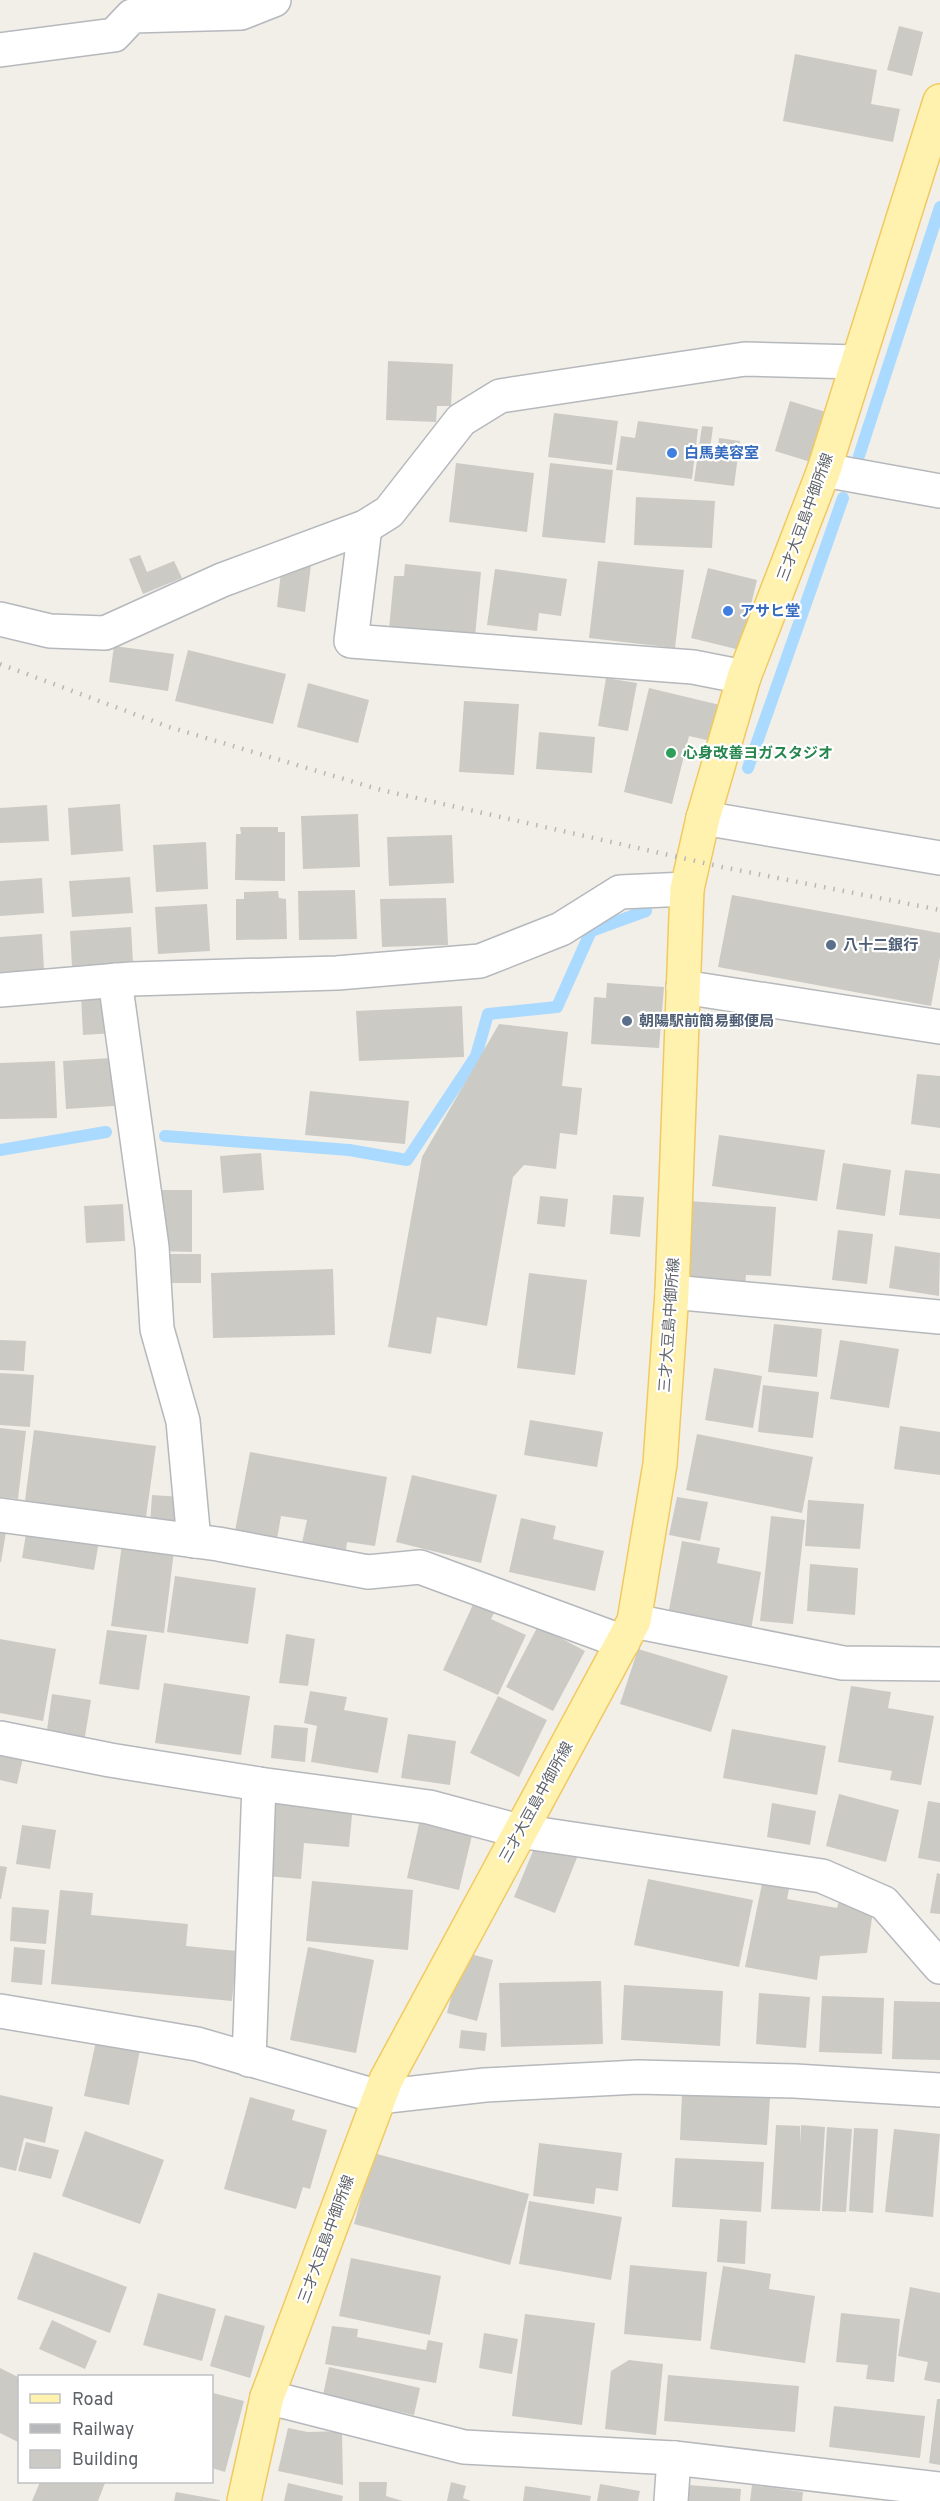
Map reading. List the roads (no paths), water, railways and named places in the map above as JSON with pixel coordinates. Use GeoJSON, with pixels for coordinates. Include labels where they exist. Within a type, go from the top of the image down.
{"type":"FeatureCollection","features":[{"type":"Feature","properties":{"kind":"main road","name":"三才大豆島中御所線"},"geometry":{"type":"LineString","coordinates":[[244,2501],[267,2397],[386,2080],[628,1631],[660,1464],[672,1292],[687,889],[703,818],[744,677],[824,471],[940,101]]}},
{"type":"Feature","properties":{"kind":"street"},"geometry":{"type":"LineString","coordinates":[[0,50],[114,35],[132,16],[241,13],[274,0]]}},
{"type":"Feature","properties":{"kind":"street"},"geometry":{"type":"LineString","coordinates":[[0,619],[50,631],[105,633],[222,580],[365,527],[389,512],[461,420],[500,396],[745,359],[857,362]]}},
{"type":"Feature","properties":{"kind":"street"},"geometry":{"type":"LineString","coordinates":[[824,471],[940,491]]}},
{"type":"Feature","properties":{"kind":"street"},"geometry":{"type":"LineString","coordinates":[[365,527],[351,641],[693,667],[744,677]]}},
{"type":"Feature","properties":{"kind":"street"},"geometry":{"type":"LineString","coordinates":[[703,818],[940,858]]}},
{"type":"Feature","properties":{"kind":"street"},"geometry":{"type":"LineString","coordinates":[[0,990],[115,980],[337,973],[480,960],[561,929],[620,892],[687,889]]}},
{"type":"Feature","properties":{"kind":"street"},"geometry":{"type":"LineString","coordinates":[[115,980],[152,1247],[157,1329],[183,1421],[194,1541]]}},
{"type":"Feature","properties":{"kind":"street"},"geometry":{"type":"LineString","coordinates":[[683,987],[940,1027]]}},
{"type":"Feature","properties":{"kind":"street"},"geometry":{"type":"LineString","coordinates":[[672,1292],[940,1317]]}},
{"type":"Feature","properties":{"kind":"street"},"geometry":{"type":"LineString","coordinates":[[0,1515],[194,1541],[368,1572],[420,1567],[628,1631],[843,1663],[940,1664]]}},
{"type":"Feature","properties":{"kind":"street"},"geometry":{"type":"LineString","coordinates":[[0,1738],[110,1760],[259,1784],[429,1807],[519,1831],[822,1876],[884,1903],[940,1967]]}},
{"type":"Feature","properties":{"kind":"street"},"geometry":{"type":"LineString","coordinates":[[249,2060],[259,1784]]}},
{"type":"Feature","properties":{"kind":"street"},"geometry":{"type":"LineString","coordinates":[[0,2011],[197,2044],[379,2097],[484,2085],[638,2077],[795,2081],[940,2090]]}},
{"type":"Feature","properties":{"kind":"street"},"geometry":{"type":"LineString","coordinates":[[267,2397],[464,2447],[674,2458],[940,2489]]}},
{"type":"Feature","properties":{"kind":"street"},"geometry":{"type":"LineString","coordinates":[[671,2501],[674,2458]]}},
{"type":"Feature","properties":{"kind":"waterway"},"geometry":{"type":"LineString","coordinates":[[859,456],[940,207]]}},
{"type":"Feature","properties":{"kind":"waterway"},"geometry":{"type":"LineString","coordinates":[[748,768],[843,498]]}},
{"type":"Feature","properties":{"kind":"waterway"},"geometry":{"type":"LineString","coordinates":[[165,1136],[349,1150],[407,1160],[476,1056],[488,1014],[557,1007],[591,931],[646,911]]}},
{"type":"Feature","properties":{"kind":"waterway"},"geometry":{"type":"LineString","coordinates":[[0,1150],[106,1132]]}},
{"type":"Feature","properties":{"kind":"railway"},"geometry":{"type":"LineString","coordinates":[[0,664],[169,727],[381,790],[722,867],[940,910]]}},
{"type":"Feature","properties":{"kind":"place","name":"白馬美容室"},"geometry":{"type":"Point","coordinates":[672,453]}},
{"type":"Feature","properties":{"kind":"place","name":"アサヒ堂"},"geometry":{"type":"Point","coordinates":[728,611]}},
{"type":"Feature","properties":{"kind":"place","name":"心身改善ヨガスタジオ"},"geometry":{"type":"Point","coordinates":[671,753]}},
{"type":"Feature","properties":{"kind":"place","name":"八十二銀行"},"geometry":{"type":"Point","coordinates":[831,945]}},
{"type":"Feature","properties":{"kind":"place","name":"朝陽駅前簡易郵便局"},"geometry":{"type":"Point","coordinates":[627,1021]}}]}
